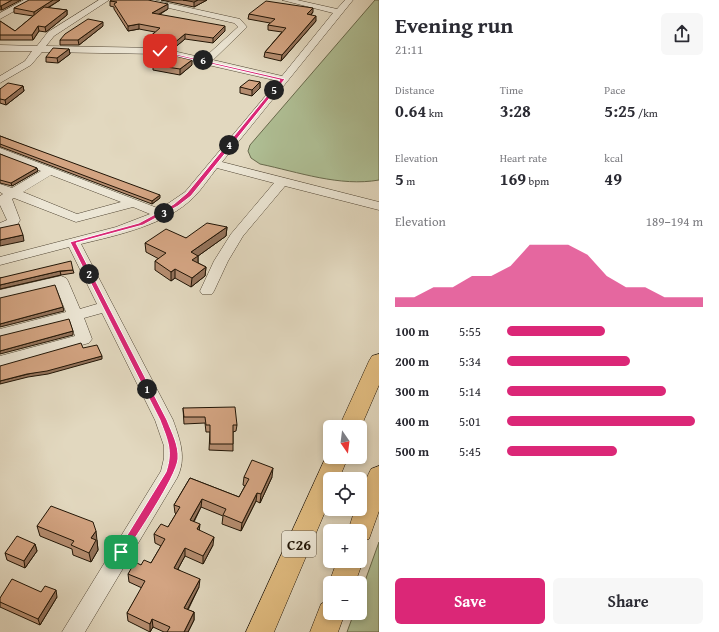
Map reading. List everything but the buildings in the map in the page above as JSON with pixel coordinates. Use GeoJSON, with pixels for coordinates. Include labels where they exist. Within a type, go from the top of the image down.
{"type":"FeatureCollection","features":[{"type":"Feature","properties":{"kind":"main road"},"geometry":{"type":"LineString","coordinates":[[353,420],[379,361]]}},
{"type":"Feature","properties":{"kind":"main road","name":"C26"},"geometry":{"type":"LineString","coordinates":[[260,632],[334,464]]}},
{"type":"Feature","properties":{"kind":"main road"},"geometry":{"type":"LineString","coordinates":[[362,524],[379,476]]}},
{"type":"Feature","properties":{"kind":"main road"},"geometry":{"type":"LineString","coordinates":[[324,632],[328,620]]}},
{"type":"Feature","properties":{"kind":"street"},"geometry":{"type":"LineString","coordinates":[[0,16],[30,0]]}},
{"type":"Feature","properties":{"kind":"street"},"geometry":{"type":"LineString","coordinates":[[0,80],[28,63],[51,34],[105,0]]}},
{"type":"Feature","properties":{"kind":"street"},"geometry":{"type":"LineString","coordinates":[[143,0],[237,21],[242,24],[243,27],[206,61]]}},
{"type":"Feature","properties":{"kind":"street"},"geometry":{"type":"LineString","coordinates":[[286,0],[338,12]]}},
{"type":"Feature","properties":{"kind":"street"},"geometry":{"type":"LineString","coordinates":[[0,261],[120,231],[141,224],[162,214],[189,195],[349,0]]}},
{"type":"Feature","properties":{"kind":"street"},"geometry":{"type":"LineString","coordinates":[[0,48],[152,50],[283,79]]}},
{"type":"Feature","properties":{"kind":"street"},"geometry":{"type":"LineString","coordinates":[[0,151],[162,214]]}},
{"type":"Feature","properties":{"kind":"street"},"geometry":{"type":"LineString","coordinates":[[214,164],[378,205]]}},
{"type":"Feature","properties":{"kind":"street"},"geometry":{"type":"LineString","coordinates":[[4,195],[50,171]]}},
{"type":"Feature","properties":{"kind":"street"},"geometry":{"type":"LineString","coordinates":[[207,291],[221,261],[238,234],[282,181]]}},
{"type":"Feature","properties":{"kind":"street"},"geometry":{"type":"LineString","coordinates":[[4,195],[76,218],[134,204]]}},
{"type":"Feature","properties":{"kind":"street"},"geometry":{"type":"LineString","coordinates":[[0,227],[10,224],[14,220],[4,195]]}},
{"type":"Feature","properties":{"kind":"street"},"geometry":{"type":"LineString","coordinates":[[73,242],[164,420],[173,445],[174,459],[170,473],[73,632]]}},
{"type":"Feature","properties":{"kind":"street"},"geometry":{"type":"LineString","coordinates":[[0,295],[61,281],[84,340],[0,362]]}},
{"type":"Feature","properties":{"kind":"street"},"geometry":{"type":"LineString","coordinates":[[0,334],[106,307]]}},
{"type":"Feature","properties":{"kind":"green space"},"geometry":{"type":"Polygon","coordinates":[[[375,0],[379,0],[379,180],[349,182],[319,178],[260,164],[251,158],[248,151],[250,145],[375,0]]]}},
{"type":"Feature","properties":{"kind":"green space"},"geometry":{"type":"Polygon","coordinates":[[[379,542],[379,632],[347,632],[351,620],[367,620],[367,576],[379,542]]]}},
{"type":"Feature","properties":{"kind":"route"},"geometry":{"type":"LineString","coordinates":[[121,552],[170,473],[174,459],[173,445],[164,420],[73,242],[120,231],[141,224],[162,214],[189,195],[283,79],[160,51]]}}]}
